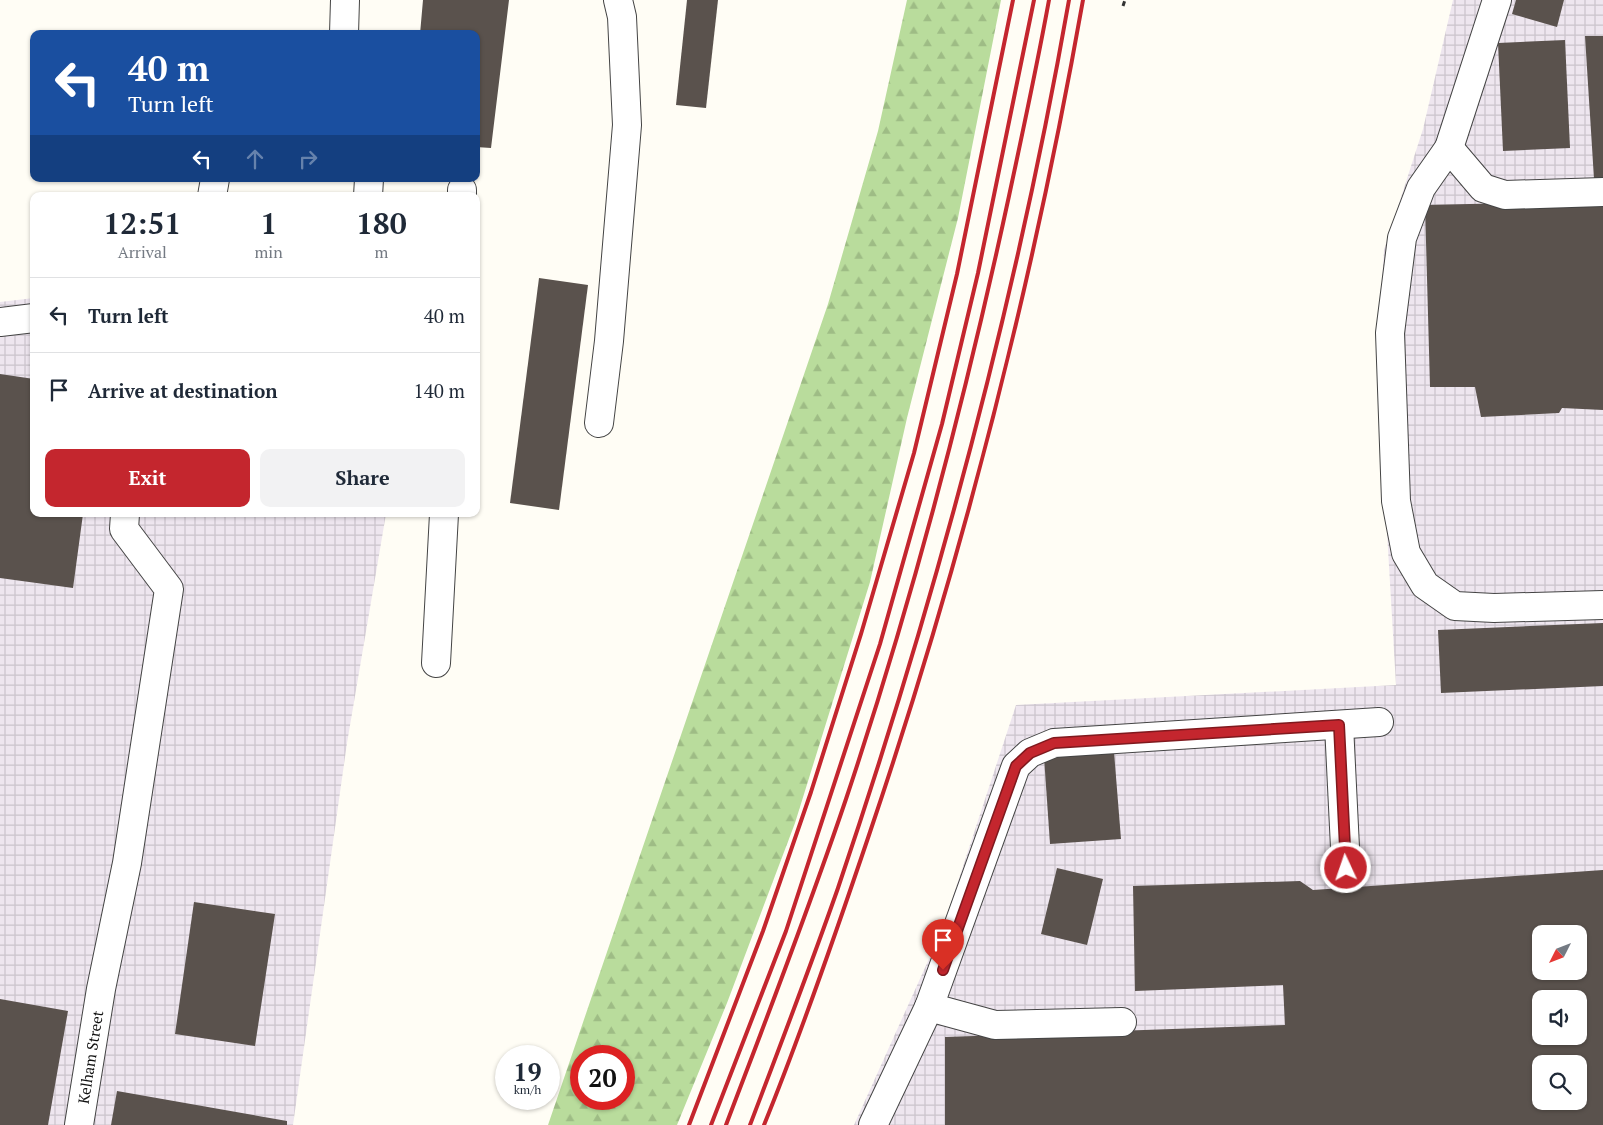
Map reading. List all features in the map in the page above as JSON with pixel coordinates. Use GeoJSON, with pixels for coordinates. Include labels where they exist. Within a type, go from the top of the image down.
{"type":"FeatureCollection","features":[{"type":"Feature","properties":{"kind":"street"},"geometry":{"type":"LineString","coordinates":[[344,30],[345,0]]}},
{"type":"Feature","properties":{"kind":"street"},"geometry":{"type":"LineString","coordinates":[[599,422],[609,341],[627,125],[622,17],[618,0]]}},
{"type":"Feature","properties":{"kind":"street"},"geometry":{"type":"LineString","coordinates":[[1497,0],[1449,148],[1421,188],[1402,238],[1390,333],[1396,501],[1406,553],[1425,585],[1455,606],[1494,608],[1603,605]]}},
{"type":"Feature","properties":{"kind":"street"},"geometry":{"type":"LineString","coordinates":[[1449,148],[1483,188],[1496,193],[1506,195],[1603,192]]}},
{"type":"Feature","properties":{"kind":"street"},"geometry":{"type":"LineString","coordinates":[[0,322],[30,318]]}},
{"type":"Feature","properties":{"kind":"street","name":"Kelham Street"},"geometry":{"type":"LineString","coordinates":[[79,1125],[101,989],[127,863],[169,588],[124,529],[125,517]]}},
{"type":"Feature","properties":{"kind":"street"},"geometry":{"type":"LineString","coordinates":[[436,663],[444,517]]}},
{"type":"Feature","properties":{"kind":"street"},"geometry":{"type":"LineString","coordinates":[[874,1125],[929,1007],[1016,766],[1030,753],[1054,743],[1379,722]]}},
{"type":"Feature","properties":{"kind":"street"},"geometry":{"type":"LineString","coordinates":[[1339,725],[1346,868]]}},
{"type":"Feature","properties":{"kind":"street"},"geometry":{"type":"LineString","coordinates":[[929,1007],[996,1025],[1122,1022]]}},
{"type":"Feature","properties":{"kind":"path"},"geometry":{"type":"LineString","coordinates":[[1123,6],[1126,0]]}},
{"type":"Feature","properties":{"kind":"shaded area"},"geometry":{"type":"Polygon","coordinates":[[[1453,0],[1603,0],[1603,1125],[854,1125],[942,930],[1016,705],[1396,685],[1377,362],[1384,250],[1423,129],[1453,0]]]}},
{"type":"Feature","properties":{"kind":"shaded area"},"geometry":{"type":"Polygon","coordinates":[[[30,298],[30,517],[385,517],[347,743],[293,1125],[0,1125],[0,302],[30,298]]]}},
{"type":"Feature","properties":{"kind":"green space"},"geometry":{"type":"Polygon","coordinates":[[[907,0],[1001,0],[958,218],[907,418],[870,582],[795,823],[727,1003],[677,1125],[548,1125],[553,1110],[560,1110],[560,1090],[570,1060],[570,1110],[635,1110],[635,1045],[575,1045],[828,304],[878,131],[907,0]]]}},
{"type":"Feature","properties":{"kind":"building"},"geometry":{"type":"Polygon","coordinates":[[[423,0],[509,0],[491,148],[480,147],[480,30],[420,30],[423,0]]]}},
{"type":"Feature","properties":{"kind":"building"},"geometry":{"type":"Polygon","coordinates":[[[687,0],[718,0],[706,108],[676,105],[687,0]]]}},
{"type":"Feature","properties":{"kind":"building"},"geometry":{"type":"Polygon","coordinates":[[[1516,0],[1564,0],[1557,27],[1512,14],[1516,0]]]}},
{"type":"Feature","properties":{"kind":"building"},"geometry":{"type":"Polygon","coordinates":[[[1585,36],[1603,36],[1603,179],[1594,179],[1585,36]]]}},
{"type":"Feature","properties":{"kind":"building"},"geometry":{"type":"Polygon","coordinates":[[[1565,40],[1570,148],[1503,151],[1498,43],[1565,40]]]}},
{"type":"Feature","properties":{"kind":"building"},"geometry":{"type":"Polygon","coordinates":[[[1603,201],[1603,410],[1562,408],[1559,413],[1481,417],[1475,387],[1430,387],[1425,205],[1603,201]]]}},
{"type":"Feature","properties":{"kind":"building"},"geometry":{"type":"Polygon","coordinates":[[[539,278],[588,285],[559,510],[510,503],[539,278]]]}},
{"type":"Feature","properties":{"kind":"building"},"geometry":{"type":"Polygon","coordinates":[[[0,374],[30,378],[30,517],[83,517],[73,588],[0,578],[0,374]]]}},
{"type":"Feature","properties":{"kind":"building"},"geometry":{"type":"Polygon","coordinates":[[[1603,623],[1603,686],[1441,693],[1438,630],[1603,623]]]}},
{"type":"Feature","properties":{"kind":"building"},"geometry":{"type":"Polygon","coordinates":[[[1114,752],[1121,839],[1050,844],[1044,757],[1114,752]]]}},
{"type":"Feature","properties":{"kind":"building"},"geometry":{"type":"Polygon","coordinates":[[[1057,868],[1103,879],[1087,945],[1041,934],[1057,868]]]}},
{"type":"Feature","properties":{"kind":"building"},"geometry":{"type":"Polygon","coordinates":[[[1603,870],[1603,1125],[945,1125],[945,1037],[1285,1025],[1283,985],[1135,991],[1133,886],[1300,881],[1313,890],[1603,870]]]}},
{"type":"Feature","properties":{"kind":"building"},"geometry":{"type":"Polygon","coordinates":[[[194,902],[275,914],[255,1046],[175,1034],[194,902]]]}},
{"type":"Feature","properties":{"kind":"building"},"geometry":{"type":"Polygon","coordinates":[[[0,999],[68,1011],[48,1125],[0,1125],[0,999]]]}},
{"type":"Feature","properties":{"kind":"building"},"geometry":{"type":"Polygon","coordinates":[[[117,1091],[287,1121],[287,1125],[111,1125],[117,1091]]]}},
{"type":"Feature","properties":{"kind":"railway"},"geometry":{"type":"LineString","coordinates":[[689,1125],[763,931],[811,792],[861,634],[914,453],[957,274],[1013,0]]}},
{"type":"Feature","properties":{"kind":"railway"},"geometry":{"type":"LineString","coordinates":[[711,1125],[786,931],[880,644],[942,424],[978,273],[1034,0]]}},
{"type":"Feature","properties":{"kind":"railway"},"geometry":{"type":"LineString","coordinates":[[726,1125],[788,963],[832,840],[870,725],[915,575],[936,500],[992,272],[1025,123],[1049,0]]}},
{"type":"Feature","properties":{"kind":"railway"},"geometry":{"type":"LineString","coordinates":[[750,1125],[838,888],[874,779],[940,559],[998,337],[1024,225],[1048,113],[1069,0]]}},
{"type":"Feature","properties":{"kind":"railway"},"geometry":{"type":"LineString","coordinates":[[764,1125],[806,1016],[870,832],[904,730],[965,524],[1018,316],[1042,211],[1083,0]]}},
{"type":"Feature","properties":{"kind":"route"},"geometry":{"type":"LineString","coordinates":[[943,970],[1016,766],[1030,753],[1054,743],[1339,725],[1346,868]]}}]}
